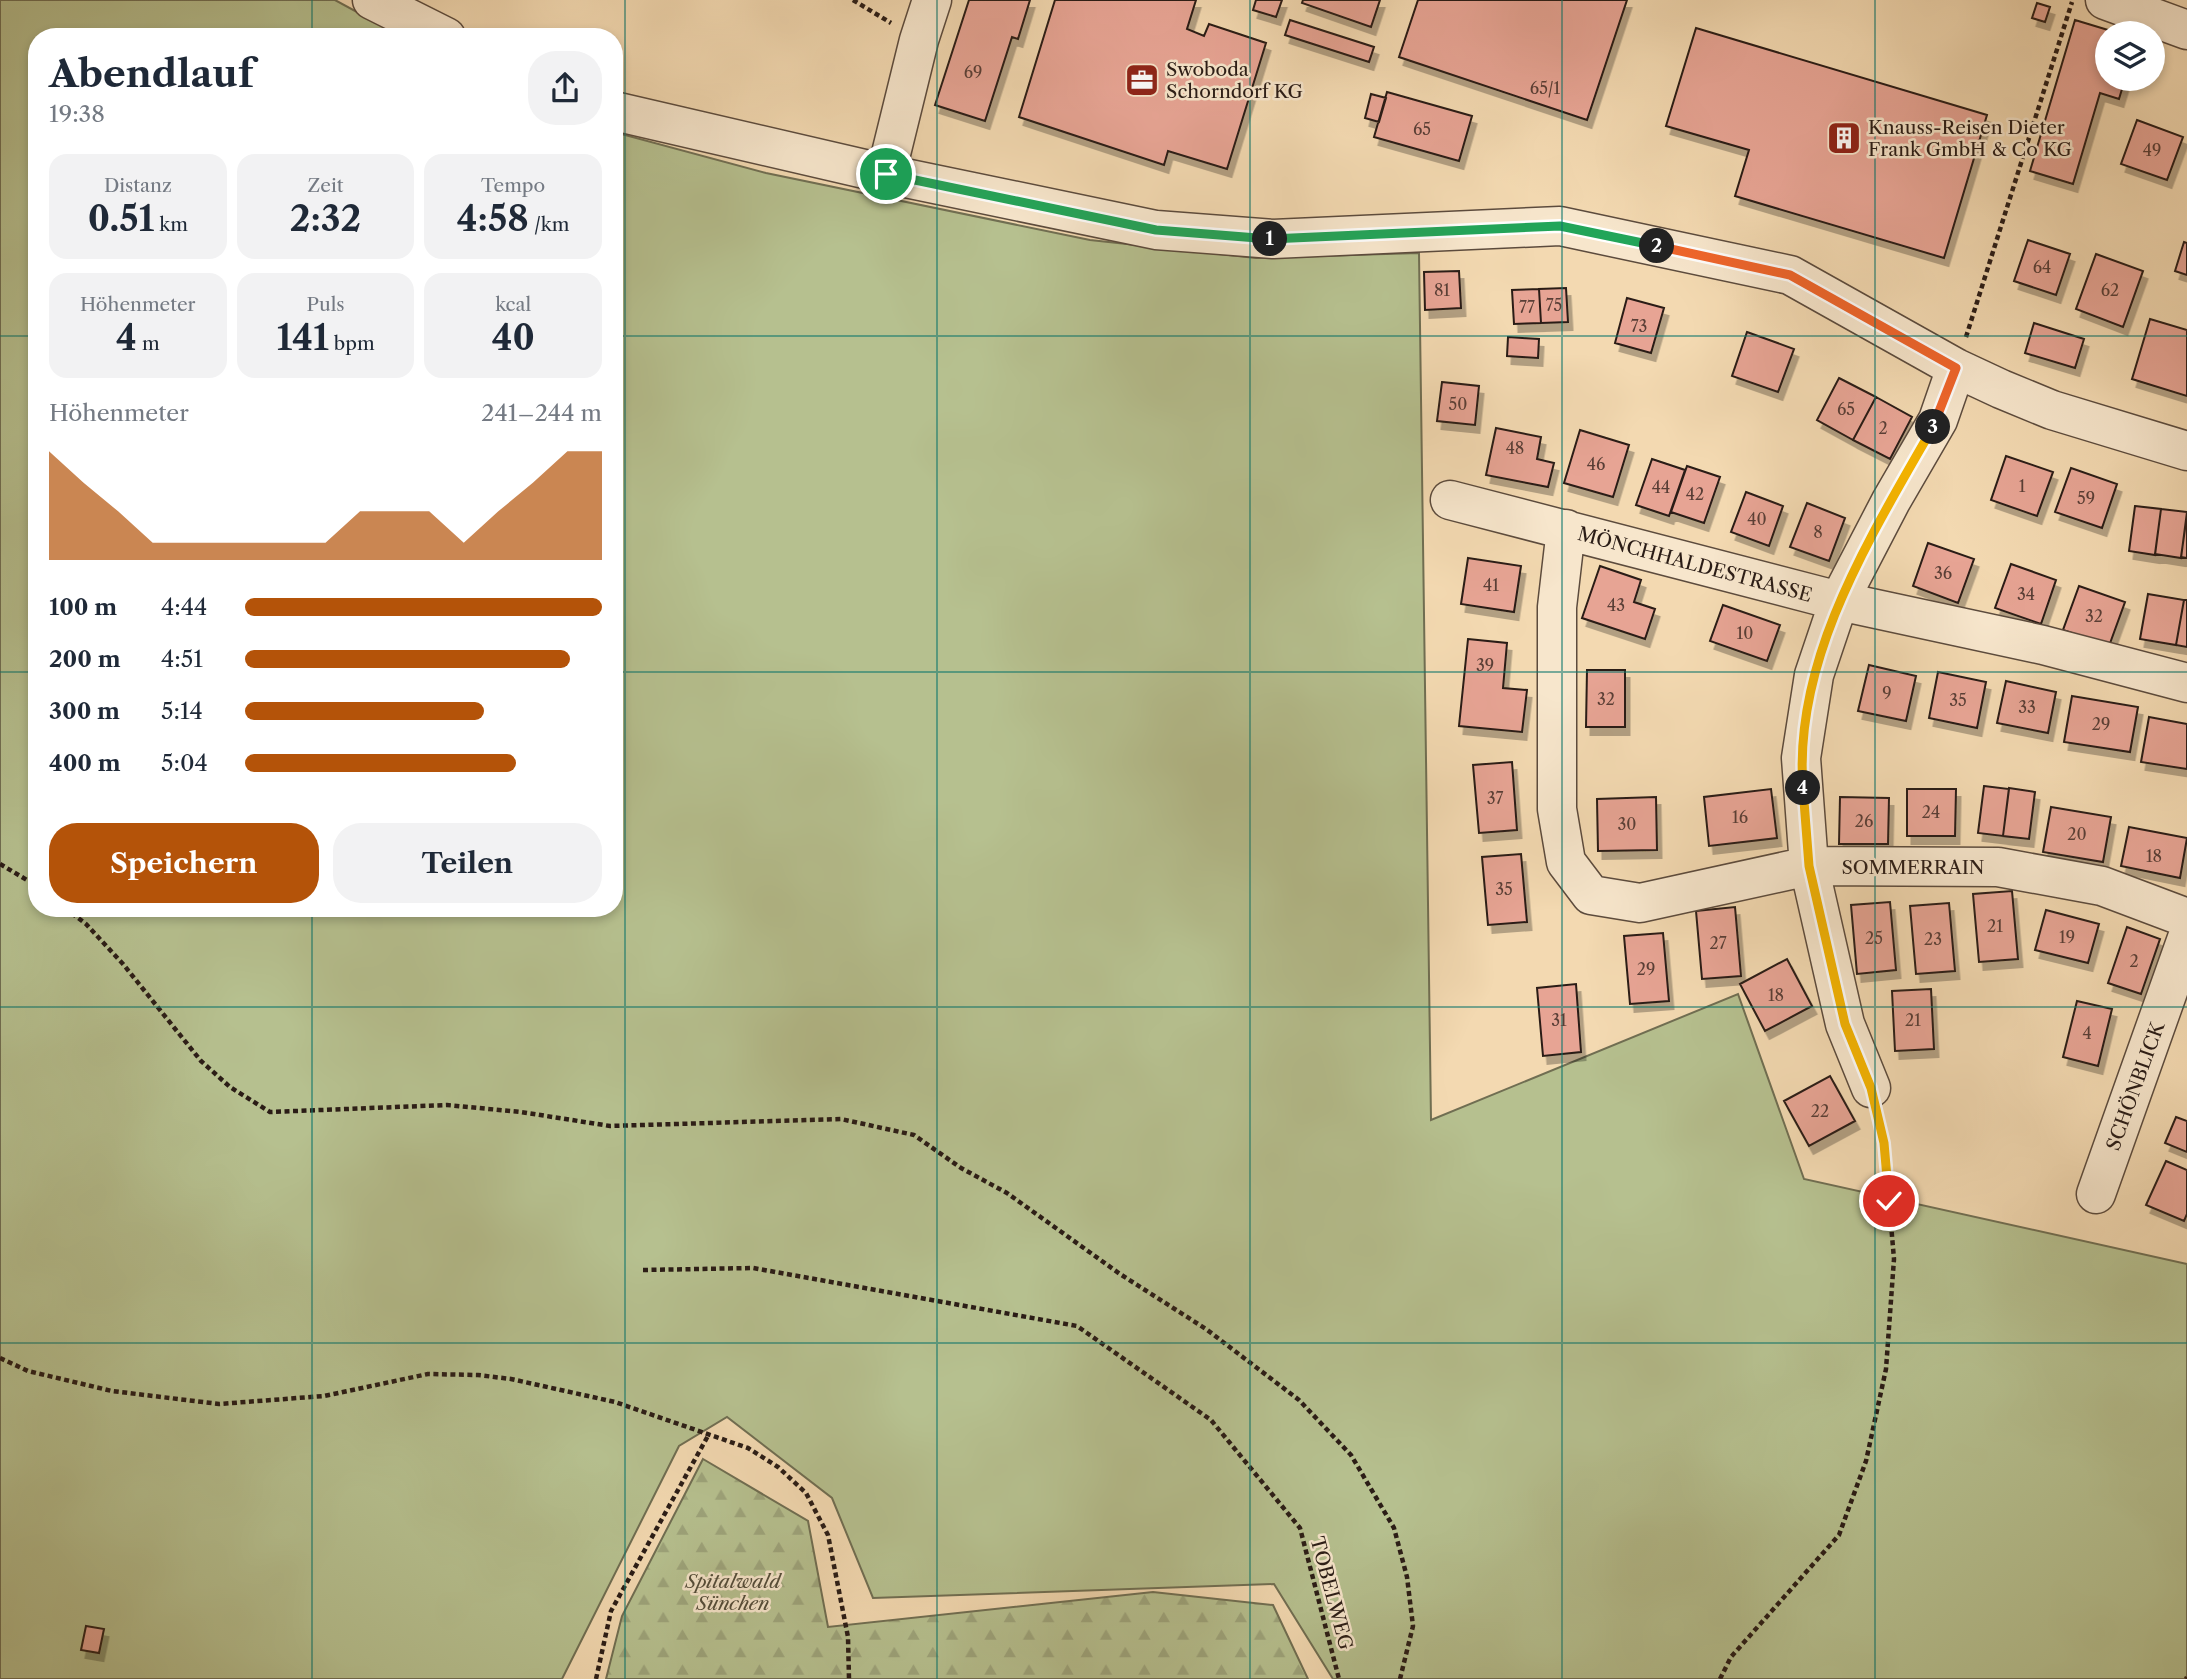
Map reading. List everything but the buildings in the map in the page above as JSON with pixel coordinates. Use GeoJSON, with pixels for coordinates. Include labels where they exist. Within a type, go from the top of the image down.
{"type":"FeatureCollection","features":[{"type":"Feature","properties":{"kind":"street"},"geometry":{"type":"LineString","coordinates":[[372,0],[428,28]]}},
{"type":"Feature","properties":{"kind":"street"},"geometry":{"type":"LineString","coordinates":[[886,174],[919,40],[932,0]]}},
{"type":"Feature","properties":{"kind":"street"},"geometry":{"type":"LineString","coordinates":[[2105,0],[2187,30]]}},
{"type":"Feature","properties":{"kind":"street"},"geometry":{"type":"LineString","coordinates":[[623,113],[886,174],[1156,230],[1273,239],[1560,226],[1790,275],[1956,368],[2053,410],[2187,451]]}},
{"type":"Feature","properties":{"kind":"street"},"geometry":{"type":"LineString","coordinates":[[1871,1088],[1845,1024],[1809,866],[1801,758],[1814,676],[1839,601],[1891,500],[1938,420],[1956,368]]}},
{"type":"Feature","properties":{"kind":"street","name":"MÖNCHHALDESTRASSE"},"geometry":{"type":"LineString","coordinates":[[1450,500],[1839,601],[2043,645],[2187,683]]}},
{"type":"Feature","properties":{"kind":"street","name":"SOMMERRAIN"},"geometry":{"type":"LineString","coordinates":[[1566,530],[1557,607],[1557,809],[1566,862],[1591,895],[1640,903],[1809,866],[1998,867],[2102,886],[2187,918]]}},
{"type":"Feature","properties":{"kind":"street","name":"SCHÖNBLICK"},"geometry":{"type":"LineString","coordinates":[[2096,1194],[2187,938]]}},
{"type":"Feature","properties":{"kind":"path"},"geometry":{"type":"LineString","coordinates":[[853,0],[919,40]]}},
{"type":"Feature","properties":{"kind":"path"},"geometry":{"type":"LineString","coordinates":[[1956,368],[2073,0]]}},
{"type":"Feature","properties":{"kind":"path"},"geometry":{"type":"LineString","coordinates":[[0,864],[28,881]]}},
{"type":"Feature","properties":{"kind":"path"},"geometry":{"type":"LineString","coordinates":[[77,917],[123,964],[201,1061],[230,1087],[270,1112],[447,1105],[521,1112],[610,1126],[841,1119],[914,1135],[961,1168],[1007,1193],[1120,1274],[1206,1329],[1299,1400],[1351,1455],[1394,1528],[1408,1577],[1413,1626],[1399,1679]]}},
{"type":"Feature","properties":{"kind":"path"},"geometry":{"type":"LineString","coordinates":[[1720,1679],[1731,1657],[1839,1535],[1866,1461],[1886,1369],[1894,1259],[1884,1143],[1871,1088]]}},
{"type":"Feature","properties":{"kind":"path","name":"TOBELWEG"},"geometry":{"type":"LineString","coordinates":[[643,1270],[752,1268],[1077,1326],[1211,1420],[1300,1528],[1339,1679]]}},
{"type":"Feature","properties":{"kind":"path"},"geometry":{"type":"LineString","coordinates":[[0,1358],[28,1371],[112,1391],[219,1404],[324,1396],[428,1374],[478,1374],[615,1402],[709,1433],[748,1448],[778,1467],[806,1493],[828,1535],[848,1637],[849,1679]]}},
{"type":"Feature","properties":{"kind":"path"},"geometry":{"type":"LineString","coordinates":[[596,1679],[611,1611],[709,1433]]}},
{"type":"Feature","properties":{"kind":"green space"},"geometry":{"type":"Polygon","coordinates":[[[0,0],[335,0],[386,28],[28,28],[28,917],[623,917],[623,134],[766,173],[1090,240],[1256,258],[1419,253],[1431,1120],[1738,994],[1804,1179],[2187,1264],[2187,1679],[1333,1679],[1274,1584],[873,1598],[832,1498],[727,1417],[679,1446],[562,1679],[0,1679],[0,0]]]}},
{"type":"Feature","properties":{"kind":"green space","name":"Spitalwald Sünchen"},"geometry":{"type":"Polygon","coordinates":[[[703,1459],[808,1521],[828,1627],[1153,1592],[1273,1605],[1308,1679],[606,1679],[622,1616],[703,1459]]]}},
{"type":"Feature","properties":{"kind":"place","name":"Swoboda Schorndorf KG"},"geometry":{"type":"Point","coordinates":[1142,80]}},
{"type":"Feature","properties":{"kind":"place","name":"Knauss-Reisen Dieter Frank GmbH & Co KG"},"geometry":{"type":"Point","coordinates":[1844,138]}},
{"type":"Feature","properties":{"kind":"route"},"geometry":{"type":"LineString","coordinates":[[886,174],[1156,230],[1273,239],[1560,226],[1790,275],[1956,368],[1938,420],[1891,500],[1839,601],[1814,676],[1801,758],[1809,866],[1845,1024],[1871,1088],[1884,1143],[1889,1201]]}}]}
